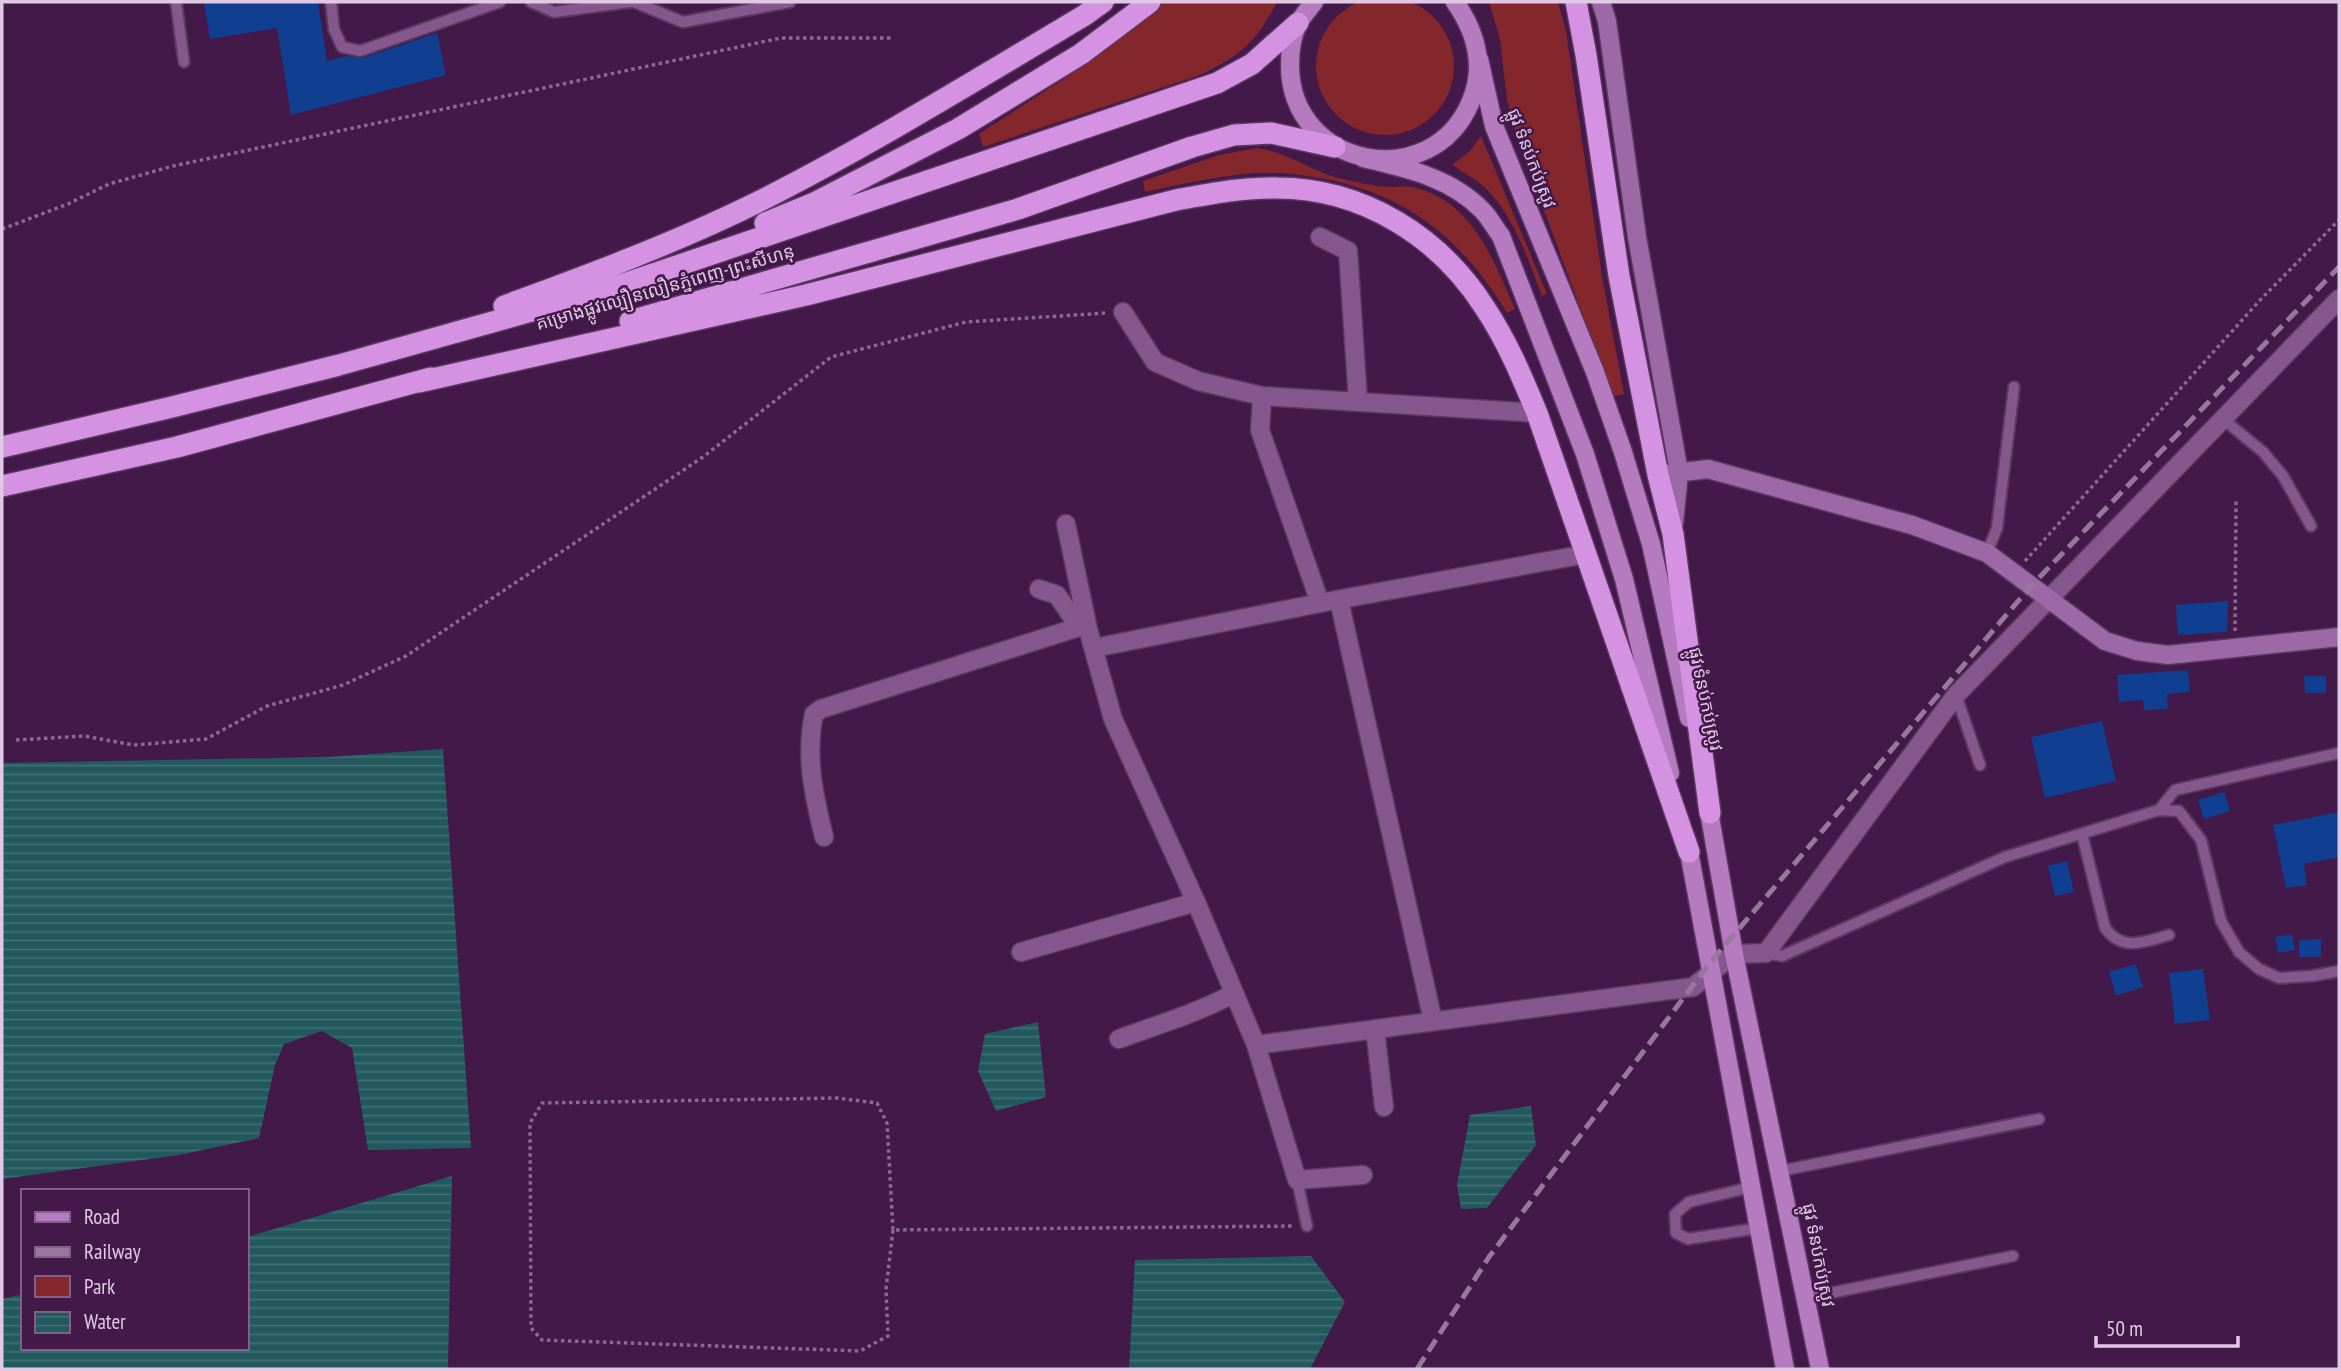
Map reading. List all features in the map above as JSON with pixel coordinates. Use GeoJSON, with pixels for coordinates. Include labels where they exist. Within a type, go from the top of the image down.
{"type":"FeatureCollection","features":[{"type":"Feature","properties":{"kind":"highway"},"geometry":{"type":"LineString","coordinates":[[339,365],[596,273],[754,204],[878,139],[1103,2]]}},
{"type":"Feature","properties":{"kind":"highway"},"geometry":{"type":"LineString","coordinates":[[603,291],[814,203],[958,128],[1081,54],[1150,2]]}},
{"type":"Feature","properties":{"kind":"highway"},"geometry":{"type":"LineString","coordinates":[[1576,2],[1619,276],[1668,474],[1672,534],[1710,813]]}},
{"type":"Feature","properties":{"kind":"highway","name":"គម្រោងផ្លូវល្បឿនលឿនភ្នំពេញ-ព្រះសីហនុ"},"geometry":{"type":"LineString","coordinates":[[2,447],[339,365],[603,291],[1217,83],[1252,64],[1298,23]]}},
{"type":"Feature","properties":{"kind":"highway","name":"គម្រោងផ្លូវល្បឿនលឿនភ្នំពេញ-ព្រះសីហនុ"},"geometry":{"type":"LineString","coordinates":[[2,485],[177,447],[419,382],[1018,209],[1192,147],[1234,135],[1271,133],[1335,146]]}},
{"type":"Feature","properties":{"kind":"highway"},"geometry":{"type":"LineString","coordinates":[[419,382],[806,295],[1177,200],[1236,190],[1278,187],[1314,191],[1347,199],[1381,212],[1412,230],[1438,251],[1465,279],[1512,354],[1537,413],[1689,852]]}},
{"type":"Feature","properties":{"kind":"main road"},"geometry":{"type":"LineString","coordinates":[[1314,2],[1298,23],[1290,50],[1290,78],[1297,106],[1313,129],[1335,146],[1363,158],[1416,170],[1451,187],[1481,209],[1501,236],[1586,454],[1624,579],[1689,852],[1785,1369]]}},
{"type":"Feature","properties":{"kind":"main road"},"geometry":{"type":"LineString","coordinates":[[1455,2],[1473,30]]}},
{"type":"Feature","properties":{"kind":"main road"},"geometry":{"type":"LineString","coordinates":[[1471,2],[1473,30]]}},
{"type":"Feature","properties":{"kind":"main road","name":"ផ្លូវ ទំនប់កប់ស្រូវ"},"geometry":{"type":"LineString","coordinates":[[1473,30],[1494,126],[1595,372],[1651,544],[1710,813],[1734,954],[1820,1369]]}},
{"type":"Feature","properties":{"kind":"main road"},"geometry":{"type":"LineString","coordinates":[[1363,158],[1393,160],[1421,152],[1446,137],[1465,115],[1477,88],[1479,58]]}},
{"type":"Feature","properties":{"kind":"street"},"geometry":{"type":"LineString","coordinates":[[1601,2],[1607,21],[1668,474],[1708,470],[1839,503],[1912,525],[1987,553],[2105,641],[2137,652],[2168,655],[2339,637]]}},
{"type":"Feature","properties":{"kind":"street"},"geometry":{"type":"LineString","coordinates":[[1321,237],[1348,251],[1358,401]]}},
{"type":"Feature","properties":{"kind":"street"},"geometry":{"type":"LineString","coordinates":[[1256,1045],[1693,987],[1734,954],[1766,953],[1956,695],[2339,299]]}},
{"type":"Feature","properties":{"kind":"street"},"geometry":{"type":"LineString","coordinates":[[1123,312],[1155,362],[1198,381],[1262,396],[1537,413]]}},
{"type":"Feature","properties":{"kind":"street"},"geometry":{"type":"LineString","coordinates":[[1262,396],[1259,430],[1320,603]]}},
{"type":"Feature","properties":{"kind":"street"},"geometry":{"type":"LineString","coordinates":[[1066,524],[1083,628]]}},
{"type":"Feature","properties":{"kind":"street"},"geometry":{"type":"LineString","coordinates":[[1094,648],[1586,554]]}},
{"type":"Feature","properties":{"kind":"street"},"geometry":{"type":"LineString","coordinates":[[1039,589],[1057,595],[1083,628],[1094,648],[1113,719],[1196,902],[1256,1045],[1297,1180],[1363,1175]]}},
{"type":"Feature","properties":{"kind":"street"},"geometry":{"type":"LineString","coordinates":[[1339,600],[1433,1021]]}},
{"type":"Feature","properties":{"kind":"street"},"geometry":{"type":"LineString","coordinates":[[824,837],[812,788],[810,753],[814,714],[821,709],[1083,628]]}},
{"type":"Feature","properties":{"kind":"street"},"geometry":{"type":"LineString","coordinates":[[1021,952],[1196,902]]}},
{"type":"Feature","properties":{"kind":"street"},"geometry":{"type":"LineString","coordinates":[[1119,1040],[1203,1009],[1233,994]]}},
{"type":"Feature","properties":{"kind":"street"},"geometry":{"type":"LineString","coordinates":[[1375,1029],[1384,1107]]}},
{"type":"Feature","properties":{"kind":"lane"},"geometry":{"type":"LineString","coordinates":[[176,2],[184,62]]}},
{"type":"Feature","properties":{"kind":"lane"},"geometry":{"type":"LineString","coordinates":[[331,2],[334,29],[342,47],[360,51],[500,2]]}},
{"type":"Feature","properties":{"kind":"lane"},"geometry":{"type":"LineString","coordinates":[[530,2],[554,12],[632,2],[683,22],[790,2]]}},
{"type":"Feature","properties":{"kind":"lane"},"geometry":{"type":"LineString","coordinates":[[1987,553],[1997,528],[2014,387]]}},
{"type":"Feature","properties":{"kind":"lane"},"geometry":{"type":"LineString","coordinates":[[2223,419],[2263,452],[2283,476],[2311,526]]}},
{"type":"Feature","properties":{"kind":"lane"},"geometry":{"type":"LineString","coordinates":[[1956,695],[1980,765]]}},
{"type":"Feature","properties":{"kind":"lane"},"geometry":{"type":"LineString","coordinates":[[2159,810],[2175,790],[2339,753]]}},
{"type":"Feature","properties":{"kind":"lane"},"geometry":{"type":"LineString","coordinates":[[1766,953],[1782,956],[2005,858],[2159,810],[2179,811],[2201,840],[2221,921],[2239,952],[2259,969],[2279,978],[2339,971]]}},
{"type":"Feature","properties":{"kind":"lane"},"geometry":{"type":"LineString","coordinates":[[2082,834],[2105,928],[2113,939],[2137,944],[2169,935]]}},
{"type":"Feature","properties":{"kind":"lane"},"geometry":{"type":"LineString","coordinates":[[1780,1171],[2039,1119]]}},
{"type":"Feature","properties":{"kind":"lane"},"geometry":{"type":"LineString","coordinates":[[1297,1180],[1307,1226]]}},
{"type":"Feature","properties":{"kind":"lane"},"geometry":{"type":"LineString","coordinates":[[1751,1187],[1689,1202],[1675,1214],[1676,1233],[1688,1239],[1759,1228]]}},
{"type":"Feature","properties":{"kind":"lane"},"geometry":{"type":"LineString","coordinates":[[1806,1298],[2013,1256]]}},
{"type":"Feature","properties":{"kind":"path"},"geometry":{"type":"LineString","coordinates":[[2,229],[68,204],[109,184],[173,166],[781,38],[893,38]]}},
{"type":"Feature","properties":{"kind":"path"},"geometry":{"type":"LineString","coordinates":[[2014,573],[2262,298],[2339,220]]}},
{"type":"Feature","properties":{"kind":"path"},"geometry":{"type":"LineString","coordinates":[[16,740],[84,736],[134,746],[206,740],[267,706],[343,685],[406,656],[703,457],[831,357],[966,322],[1123,312]]}},
{"type":"Feature","properties":{"kind":"path"},"geometry":{"type":"LineString","coordinates":[[2235,647],[2236,500]]}},
{"type":"Feature","properties":{"kind":"path"},"geometry":{"type":"LineString","coordinates":[[837,1098],[877,1103],[887,1123],[894,1230],[886,1289],[888,1336],[860,1351],[542,1340],[531,1328],[530,1123],[542,1103],[837,1098]]}},
{"type":"Feature","properties":{"kind":"path"},"geometry":{"type":"LineString","coordinates":[[894,1230],[1307,1226]]}},
{"type":"Feature","properties":{"kind":"green space"},"geometry":{"type":"Polygon","coordinates":[[[1369,-1],[1401,-1],[1423,9],[1434,17],[1442,28],[1453,53],[1453,79],[1442,104],[1434,115],[1423,123],[1398,134],[1372,134],[1347,123],[1336,115],[1328,104],[1317,79],[1317,53],[1328,28],[1336,17],[1347,9],[1369,-1]]]}},
{"type":"Feature","properties":{"kind":"green space"},"geometry":{"type":"Polygon","coordinates":[[[1153,2],[1277,2],[1254,38],[1235,55],[1212,69],[983,147],[979,134],[1087,64],[1153,2]]]}},
{"type":"Feature","properties":{"kind":"green space"},"geometry":{"type":"Polygon","coordinates":[[[1489,2],[1558,2],[1566,31],[1602,276],[1624,394],[1613,397],[1516,134],[1507,100],[1500,39],[1489,2]]]}},
{"type":"Feature","properties":{"kind":"green space"},"geometry":{"type":"Polygon","coordinates":[[[1481,136],[1547,294],[1542,296],[1521,243],[1500,205],[1483,186],[1452,165],[1469,152],[1481,136]]]}},
{"type":"Feature","properties":{"kind":"green space"},"geometry":{"type":"Polygon","coordinates":[[[1257,148],[1278,153],[1338,178],[1377,186],[1412,187],[1433,194],[1465,218],[1478,234],[1515,309],[1507,313],[1470,262],[1449,240],[1402,206],[1375,193],[1314,177],[1277,173],[1214,178],[1145,192],[1143,181],[1219,155],[1257,148]]]}},
{"type":"Feature","properties":{"kind":"water"},"geometry":{"type":"Polygon","coordinates":[[[443,749],[471,1148],[368,1150],[352,1048],[322,1031],[284,1044],[275,1065],[259,1138],[179,1155],[2,1179],[2,763],[329,757],[443,749]]]}},
{"type":"Feature","properties":{"kind":"water"},"geometry":{"type":"Polygon","coordinates":[[[1038,1022],[1046,1097],[996,1111],[978,1071],[985,1034],[1038,1022]]]}},
{"type":"Feature","properties":{"kind":"water"},"geometry":{"type":"Polygon","coordinates":[[[1531,1106],[1536,1145],[1487,1208],[1461,1209],[1457,1185],[1470,1115],[1531,1106]]]}},
{"type":"Feature","properties":{"kind":"water"},"geometry":{"type":"Polygon","coordinates":[[[452,1176],[448,1369],[2,1369],[2,1299],[21,1294],[21,1350],[248,1350],[248,1237],[452,1176]]]}},
{"type":"Feature","properties":{"kind":"water"},"geometry":{"type":"Polygon","coordinates":[[[1311,1256],[1345,1302],[1310,1369],[1129,1369],[1135,1260],[1311,1256]]]}},
{"type":"Feature","properties":{"kind":"building"},"geometry":{"type":"Polygon","coordinates":[[[204,2],[318,2],[327,61],[347,56],[363,58],[437,33],[446,75],[291,115],[277,28],[210,39],[204,2]]]}},
{"type":"Feature","properties":{"kind":"building"},"geometry":{"type":"Polygon","coordinates":[[[2228,601],[2227,632],[2178,635],[2176,605],[2228,601]]]}},
{"type":"Feature","properties":{"kind":"building"},"geometry":{"type":"Polygon","coordinates":[[[2188,670],[2190,692],[2167,694],[2168,709],[2144,710],[2143,700],[2119,702],[2117,675],[2188,670]]]}},
{"type":"Feature","properties":{"kind":"building"},"geometry":{"type":"Polygon","coordinates":[[[2304,676],[2326,676],[2326,693],[2305,693],[2304,676]]]}},
{"type":"Feature","properties":{"kind":"building"},"geometry":{"type":"Polygon","coordinates":[[[2102,721],[2116,781],[2045,798],[2031,737],[2102,721]]]}},
{"type":"Feature","properties":{"kind":"building"},"geometry":{"type":"Polygon","coordinates":[[[2224,792],[2230,811],[2204,819],[2198,800],[2224,792]]]}},
{"type":"Feature","properties":{"kind":"building"},"geometry":{"type":"Polygon","coordinates":[[[2339,812],[2339,857],[2304,864],[2307,885],[2286,888],[2273,825],[2339,812]]]}},
{"type":"Feature","properties":{"kind":"building"},"geometry":{"type":"Polygon","coordinates":[[[2067,861],[2074,892],[2055,896],[2048,866],[2067,861]]]}},
{"type":"Feature","properties":{"kind":"building"},"geometry":{"type":"Polygon","coordinates":[[[2292,934],[2295,950],[2278,953],[2275,937],[2292,934]]]}},
{"type":"Feature","properties":{"kind":"building"},"geometry":{"type":"Polygon","coordinates":[[[2321,939],[2321,957],[2299,957],[2299,940],[2321,939]]]}},
{"type":"Feature","properties":{"kind":"building"},"geometry":{"type":"Polygon","coordinates":[[[2136,964],[2143,987],[2116,996],[2109,972],[2136,964]]]}},
{"type":"Feature","properties":{"kind":"building"},"geometry":{"type":"Polygon","coordinates":[[[2203,969],[2210,1020],[2175,1024],[2169,973],[2203,969]]]}},
{"type":"Feature","properties":{"kind":"railway"},"geometry":{"type":"LineString","coordinates":[[1417,1369],[1489,1257],[1709,964],[2031,586],[2339,267]]}}]}
